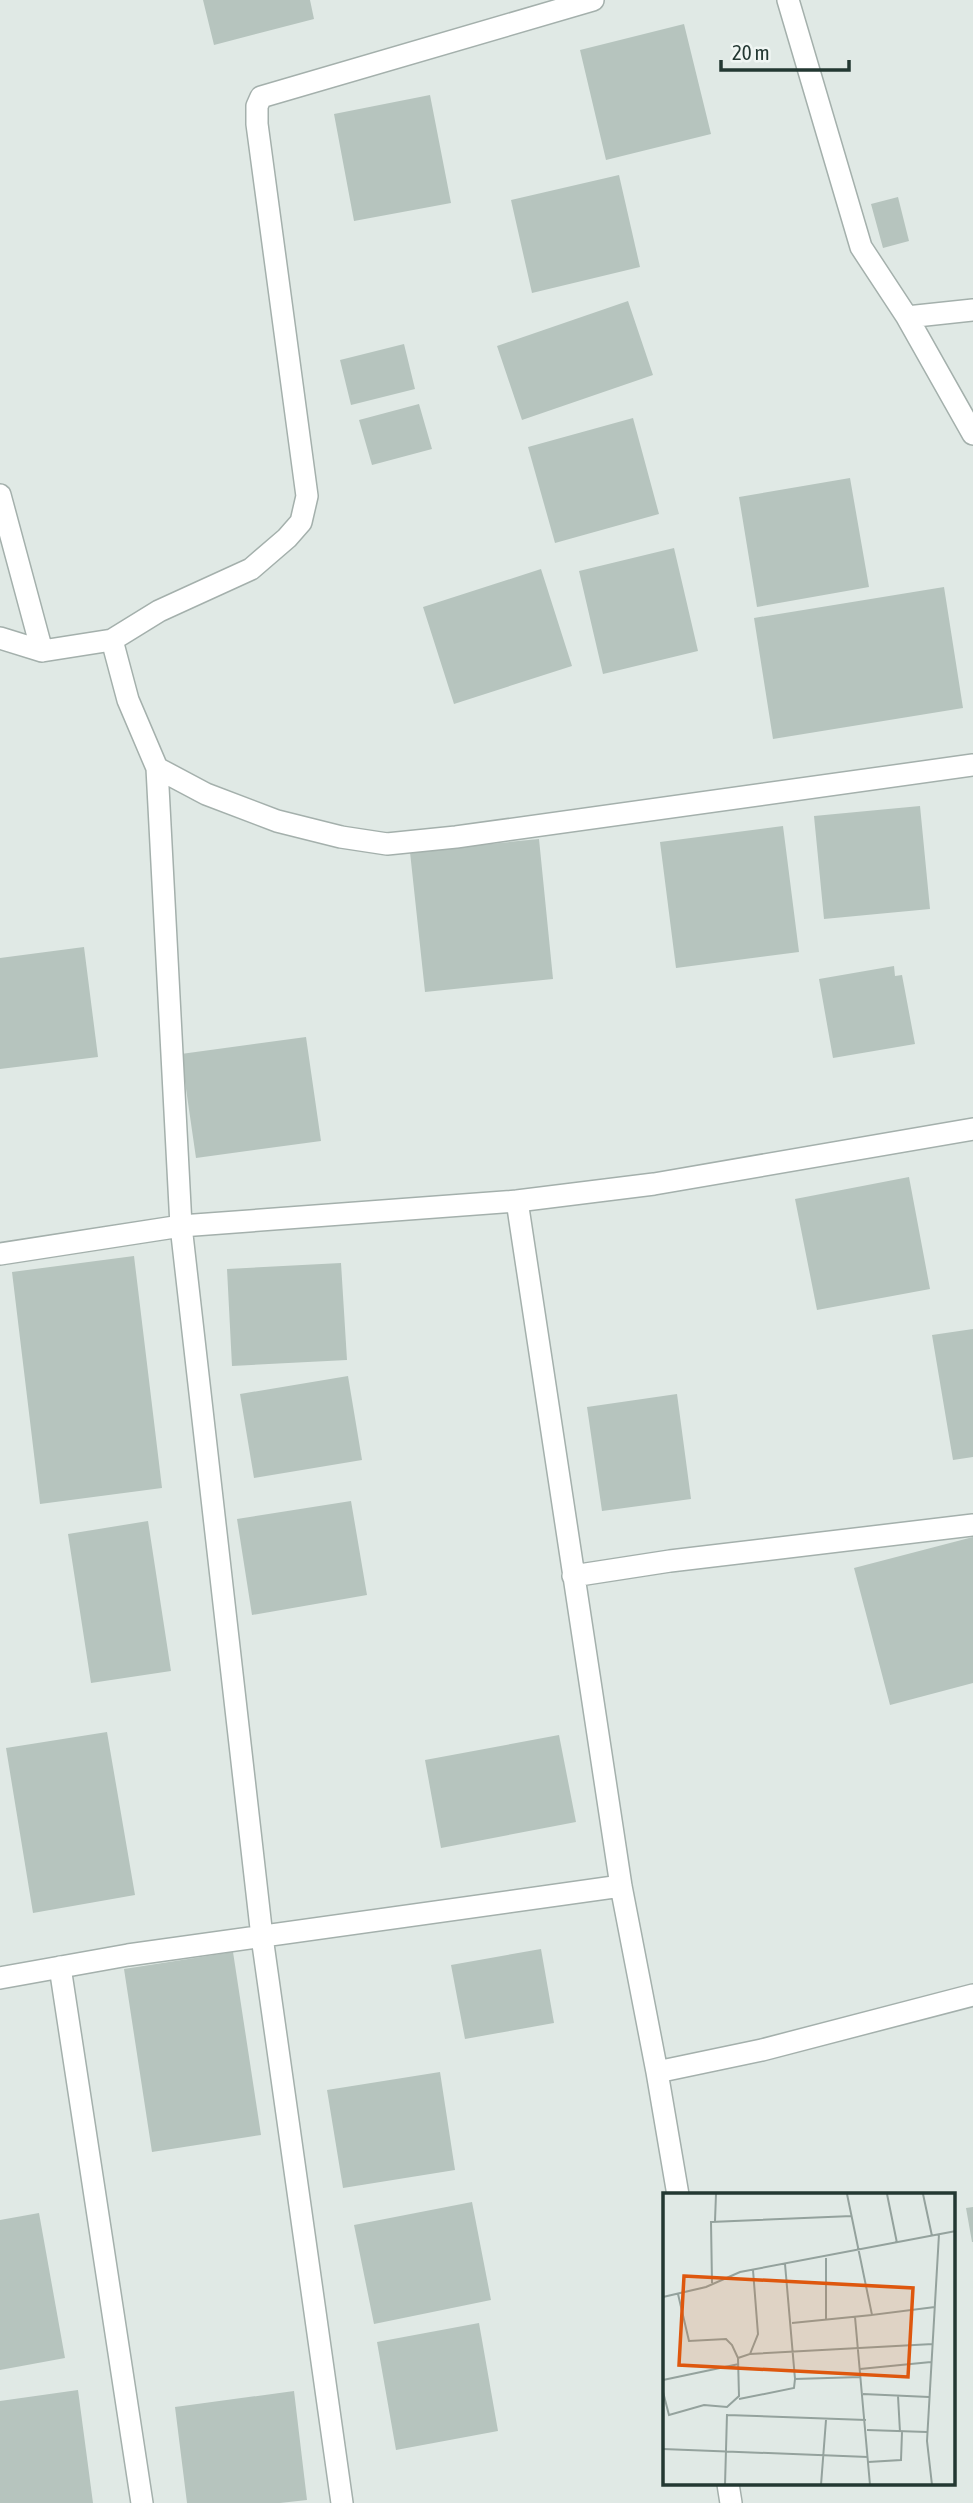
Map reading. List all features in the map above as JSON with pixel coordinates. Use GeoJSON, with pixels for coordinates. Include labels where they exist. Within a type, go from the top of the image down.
{"type":"FeatureCollection","features":[{"type":"Feature","properties":{"kind":"street"},"geometry":{"type":"LineString","coordinates":[[0,638],[41,651],[112,640],[159,611],[251,569],[287,538],[300,522],[307,496],[257,124],[257,106],[261,97],[593,0]]}},
{"type":"Feature","properties":{"kind":"street"},"geometry":{"type":"LineString","coordinates":[[788,0],[861,247],[907,317],[973,434]]}},
{"type":"Feature","properties":{"kind":"street"},"geometry":{"type":"LineString","coordinates":[[907,317],[973,310]]}},
{"type":"Feature","properties":{"kind":"street"},"geometry":{"type":"LineString","coordinates":[[0,495],[41,651]]}},
{"type":"Feature","properties":{"kind":"street"},"geometry":{"type":"LineString","coordinates":[[112,640],[128,700],[157,768],[181,1226],[262,1937],[342,2503]]}},
{"type":"Feature","properties":{"kind":"street"},"geometry":{"type":"LineString","coordinates":[[157,768],[206,794],[277,821],[341,837],[387,844],[508,830],[973,765]]}},
{"type":"Feature","properties":{"kind":"street"},"geometry":{"type":"LineString","coordinates":[[0,1254],[181,1226],[517,1201],[654,1184],[973,1129]]}},
{"type":"Feature","properties":{"kind":"street"},"geometry":{"type":"LineString","coordinates":[[517,1201],[621,1886],[678,2193]]}},
{"type":"Feature","properties":{"kind":"street"},"geometry":{"type":"LineString","coordinates":[[573,1576],[670,1561],[973,1525]]}},
{"type":"Feature","properties":{"kind":"street"},"geometry":{"type":"LineString","coordinates":[[0,1978],[262,1937],[621,1886]]}},
{"type":"Feature","properties":{"kind":"street"},"geometry":{"type":"LineString","coordinates":[[60,1967],[142,2503]]}},
{"type":"Feature","properties":{"kind":"street"},"geometry":{"type":"LineString","coordinates":[[657,2072],[762,2050],[973,1995]]}},
{"type":"Feature","properties":{"kind":"building"},"geometry":{"type":"Polygon","coordinates":[[[203,0],[310,0],[314,19],[214,45],[203,0]]]}},
{"type":"Feature","properties":{"kind":"building"},"geometry":{"type":"Polygon","coordinates":[[[684,24],[711,134],[606,160],[580,50],[684,24]]]}},
{"type":"Feature","properties":{"kind":"building"},"geometry":{"type":"Polygon","coordinates":[[[430,95],[451,203],[354,221],[334,114],[430,95]]]}},
{"type":"Feature","properties":{"kind":"building"},"geometry":{"type":"Polygon","coordinates":[[[619,175],[640,267],[532,293],[511,200],[619,175]]]}},
{"type":"Feature","properties":{"kind":"building"},"geometry":{"type":"Polygon","coordinates":[[[898,197],[909,241],[883,248],[871,204],[898,197]]]}},
{"type":"Feature","properties":{"kind":"building"},"geometry":{"type":"Polygon","coordinates":[[[628,301],[653,375],[522,420],[497,346],[628,301]]]}},
{"type":"Feature","properties":{"kind":"building"},"geometry":{"type":"Polygon","coordinates":[[[404,344],[415,389],[351,405],[340,360],[404,344]]]}},
{"type":"Feature","properties":{"kind":"building"},"geometry":{"type":"Polygon","coordinates":[[[419,404],[432,449],[372,465],[359,420],[419,404]]]}},
{"type":"Feature","properties":{"kind":"building"},"geometry":{"type":"Polygon","coordinates":[[[633,418],[659,514],[555,543],[528,447],[633,418]]]}},
{"type":"Feature","properties":{"kind":"building"},"geometry":{"type":"Polygon","coordinates":[[[850,478],[869,587],[757,607],[739,497],[850,478]]]}},
{"type":"Feature","properties":{"kind":"building"},"geometry":{"type":"Polygon","coordinates":[[[674,548],[698,651],[603,674],[579,571],[674,548]]]}},
{"type":"Feature","properties":{"kind":"building"},"geometry":{"type":"Polygon","coordinates":[[[541,569],[572,666],[454,704],[423,607],[541,569]]]}},
{"type":"Feature","properties":{"kind":"building"},"geometry":{"type":"Polygon","coordinates":[[[944,587],[963,708],[773,739],[754,618],[944,587]]]}},
{"type":"Feature","properties":{"kind":"building"},"geometry":{"type":"Polygon","coordinates":[[[920,806],[930,909],[824,919],[814,816],[920,806]]]}},
{"type":"Feature","properties":{"kind":"building"},"geometry":{"type":"Polygon","coordinates":[[[783,826],[799,952],[676,968],[660,842],[783,826]]]}},
{"type":"Feature","properties":{"kind":"building"},"geometry":{"type":"Polygon","coordinates":[[[539,839],[553,979],[425,992],[410,852],[539,839]]]}},
{"type":"Feature","properties":{"kind":"building"},"geometry":{"type":"Polygon","coordinates":[[[84,947],[98,1057],[0,1069],[0,958],[84,947]]]}},
{"type":"Feature","properties":{"kind":"building"},"geometry":{"type":"Polygon","coordinates":[[[894,966],[895,976],[902,975],[915,1044],[833,1058],[819,979],[894,966]]]}},
{"type":"Feature","properties":{"kind":"building"},"geometry":{"type":"Polygon","coordinates":[[[306,1037],[321,1141],[196,1158],[181,1054],[306,1037]]]}},
{"type":"Feature","properties":{"kind":"building"},"geometry":{"type":"Polygon","coordinates":[[[909,1177],[930,1289],[817,1310],[795,1199],[909,1177]]]}},
{"type":"Feature","properties":{"kind":"building"},"geometry":{"type":"Polygon","coordinates":[[[134,1256],[162,1488],[40,1504],[12,1272],[134,1256]]]}},
{"type":"Feature","properties":{"kind":"building"},"geometry":{"type":"Polygon","coordinates":[[[341,1263],[347,1360],[232,1366],[227,1269],[341,1263]]]}},
{"type":"Feature","properties":{"kind":"building"},"geometry":{"type":"Polygon","coordinates":[[[973,1329],[973,1457],[953,1460],[932,1335],[973,1329]]]}},
{"type":"Feature","properties":{"kind":"building"},"geometry":{"type":"Polygon","coordinates":[[[348,1376],[362,1460],[254,1478],[240,1394],[348,1376]]]}},
{"type":"Feature","properties":{"kind":"building"},"geometry":{"type":"Polygon","coordinates":[[[677,1394],[691,1499],[602,1511],[587,1407],[677,1394]]]}},
{"type":"Feature","properties":{"kind":"building"},"geometry":{"type":"Polygon","coordinates":[[[351,1501],[367,1595],[252,1615],[237,1519],[351,1501]]]}},
{"type":"Feature","properties":{"kind":"building"},"geometry":{"type":"Polygon","coordinates":[[[148,1521],[171,1671],[91,1683],[68,1534],[148,1521]]]}},
{"type":"Feature","properties":{"kind":"building"},"geometry":{"type":"Polygon","coordinates":[[[973,1537],[973,1683],[890,1705],[854,1568],[973,1537]]]}},
{"type":"Feature","properties":{"kind":"building"},"geometry":{"type":"Polygon","coordinates":[[[107,1732],[135,1895],[33,1913],[6,1748],[107,1732]]]}},
{"type":"Feature","properties":{"kind":"building"},"geometry":{"type":"Polygon","coordinates":[[[559,1735],[576,1822],[441,1848],[425,1760],[559,1735]]]}},
{"type":"Feature","properties":{"kind":"building"},"geometry":{"type":"Polygon","coordinates":[[[541,1949],[554,2023],[465,2039],[451,1965],[541,1949]]]}},
{"type":"Feature","properties":{"kind":"building"},"geometry":{"type":"Polygon","coordinates":[[[233,1952],[261,2135],[152,2152],[124,1969],[233,1952]]]}},
{"type":"Feature","properties":{"kind":"building"},"geometry":{"type":"Polygon","coordinates":[[[440,2072],[455,2170],[343,2188],[327,2090],[440,2072]]]}},
{"type":"Feature","properties":{"kind":"building"},"geometry":{"type":"Polygon","coordinates":[[[472,2202],[491,2300],[374,2324],[354,2225],[472,2202]]]}},
{"type":"Feature","properties":{"kind":"building"},"geometry":{"type":"Polygon","coordinates":[[[973,2207],[973,2242],[972,2242],[966,2208],[973,2207]]]}},
{"type":"Feature","properties":{"kind":"building"},"geometry":{"type":"Polygon","coordinates":[[[39,2213],[65,2358],[0,2370],[0,2220],[39,2213]]]}},
{"type":"Feature","properties":{"kind":"building"},"geometry":{"type":"Polygon","coordinates":[[[479,2323],[498,2431],[396,2450],[377,2342],[479,2323]]]}},
{"type":"Feature","properties":{"kind":"building"},"geometry":{"type":"Polygon","coordinates":[[[78,2390],[93,2503],[0,2503],[0,2401],[78,2390]]]}},
{"type":"Feature","properties":{"kind":"building"},"geometry":{"type":"Polygon","coordinates":[[[294,2391],[307,2500],[280,2503],[187,2503],[175,2407],[294,2391]]]}}]}
